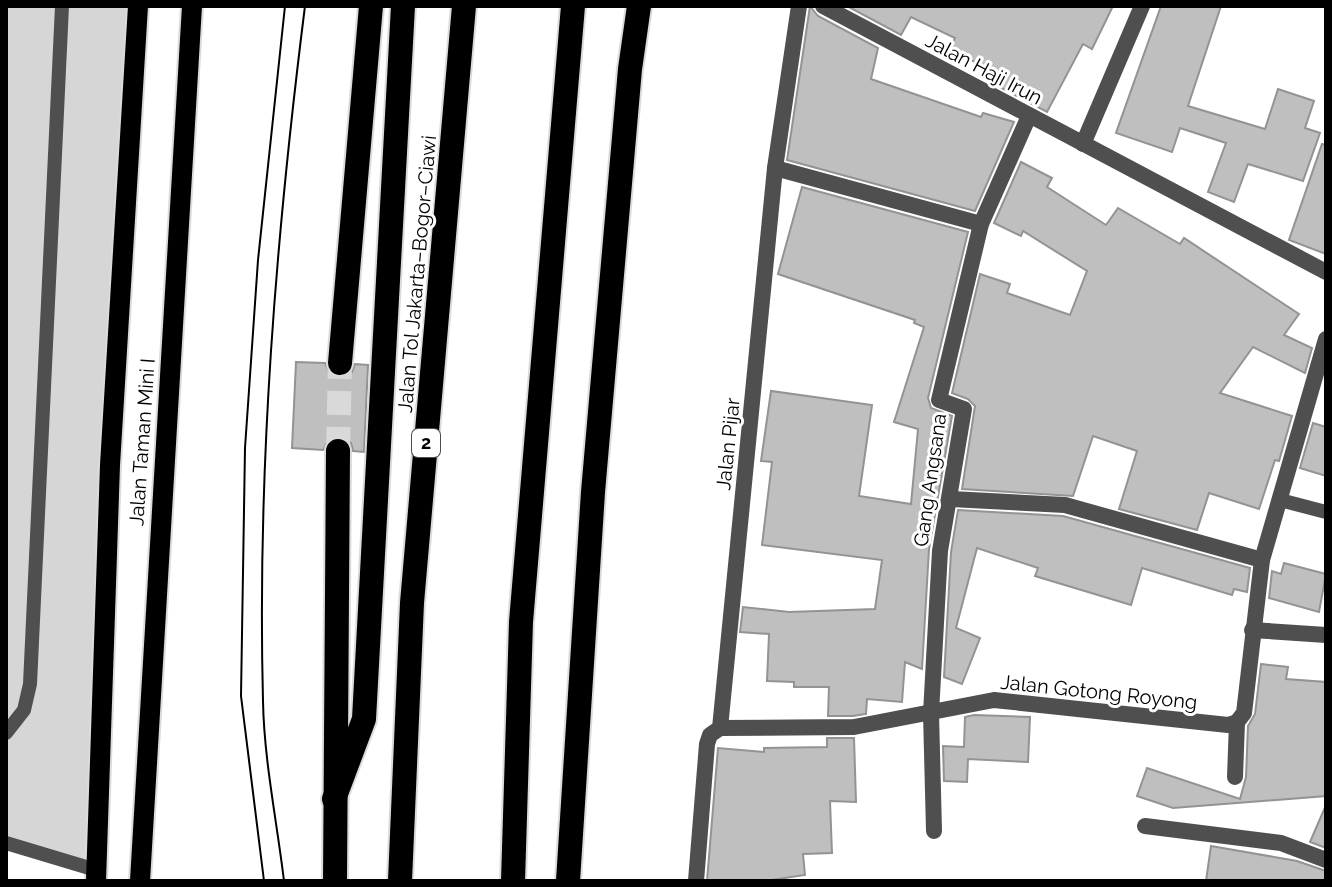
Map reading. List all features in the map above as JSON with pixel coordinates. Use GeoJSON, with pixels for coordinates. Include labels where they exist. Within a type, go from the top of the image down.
{"type":"FeatureCollection","features":[{"type":"Feature","properties":{"kind":"highway"},"geometry":{"type":"LineString","coordinates":[[340,363],[371,6]]}},
{"type":"Feature","properties":{"kind":"highway"},"geometry":{"type":"LineString","coordinates":[[334,799],[364,719],[403,6]]}},
{"type":"Feature","properties":{"kind":"highway","name":"Jalan Tol Jakarta–Bogor–Ciawi"},"geometry":{"type":"LineString","coordinates":[[400,881],[412,603],[464,6]]}},
{"type":"Feature","properties":{"kind":"highway"},"geometry":{"type":"LineString","coordinates":[[513,881],[521,622],[573,6]]}},
{"type":"Feature","properties":{"kind":"highway"},"geometry":{"type":"LineString","coordinates":[[568,881],[593,492],[630,69],[639,6]]}},
{"type":"Feature","properties":{"kind":"highway"},"geometry":{"type":"LineString","coordinates":[[335,881],[338,451]]}},
{"type":"Feature","properties":{"kind":"main road","name":"Jalan Taman Mini I"},"geometry":{"type":"LineString","coordinates":[[96,876],[110,465],[138,6]]}},
{"type":"Feature","properties":{"kind":"main road","name":"Jalan Taman Mini I"},"geometry":{"type":"LineString","coordinates":[[140,881],[192,6]]}},
{"type":"Feature","properties":{"kind":"street","name":"Jalan Pijar"},"geometry":{"type":"LineString","coordinates":[[696,881],[707,744],[710,735],[720,728],[775,168],[799,6]]}},
{"type":"Feature","properties":{"kind":"street","name":"Jalan Haji Irun"},"geometry":{"type":"LineString","coordinates":[[823,6],[1326,272]]}},
{"type":"Feature","properties":{"kind":"street"},"geometry":{"type":"LineString","coordinates":[[1083,144],[1142,6]]}},
{"type":"Feature","properties":{"kind":"street"},"geometry":{"type":"LineString","coordinates":[[775,168],[981,224],[1029,116]]}},
{"type":"Feature","properties":{"kind":"street","name":"Gang Angsana"},"geometry":{"type":"LineString","coordinates":[[934,831],[931,713],[940,551],[964,409],[939,400],[981,224]]}},
{"type":"Feature","properties":{"kind":"street"},"geometry":{"type":"LineString","coordinates":[[1235,777],[1237,722],[1244,713],[1262,560],[1326,339]]}},
{"type":"Feature","properties":{"kind":"street"},"geometry":{"type":"LineString","coordinates":[[951,499],[1065,505],[1262,560]]}},
{"type":"Feature","properties":{"kind":"street"},"geometry":{"type":"LineString","coordinates":[[1252,630],[1326,635]]}},
{"type":"Feature","properties":{"kind":"street","name":"Jalan Gotong Royong"},"geometry":{"type":"LineString","coordinates":[[720,728],[854,727],[994,700],[1228,725],[1237,722]]}},
{"type":"Feature","properties":{"kind":"street"},"geometry":{"type":"LineString","coordinates":[[1145,826],[1281,843],[1326,860]]}},
{"type":"Feature","properties":{"kind":"lane"},"geometry":{"type":"LineString","coordinates":[[6,733],[24,710],[30,684],[62,6]]}},
{"type":"Feature","properties":{"kind":"lane"},"geometry":{"type":"LineString","coordinates":[[1280,500],[1326,512]]}},
{"type":"Feature","properties":{"kind":"lane"},"geometry":{"type":"LineString","coordinates":[[6,843],[96,876]]}},
{"type":"Feature","properties":{"kind":"shaded area"},"geometry":{"type":"Polygon","coordinates":[[[6,6],[129,6],[87,863],[6,836],[6,6]]]}},
{"type":"Feature","properties":{"kind":"building"},"geometry":{"type":"Polygon","coordinates":[[[810,6],[818,16],[878,48],[871,79],[981,117],[983,113],[1014,122],[975,211],[787,160],[810,6]]]}},
{"type":"Feature","properties":{"kind":"building"},"geometry":{"type":"Polygon","coordinates":[[[847,6],[1113,6],[1092,49],[1083,44],[1047,112],[998,86],[1004,74],[949,51],[955,38],[911,17],[901,35],[847,6]]]}},
{"type":"Feature","properties":{"kind":"building"},"geometry":{"type":"Polygon","coordinates":[[[1161,6],[1221,6],[1188,106],[1265,129],[1278,89],[1314,101],[1305,128],[1320,133],[1303,181],[1248,164],[1234,202],[1208,192],[1226,143],[1180,128],[1172,152],[1116,133],[1161,6]]]}},
{"type":"Feature","properties":{"kind":"building"},"geometry":{"type":"Polygon","coordinates":[[[1322,144],[1326,145],[1326,254],[1289,240],[1322,144]]]}},
{"type":"Feature","properties":{"kind":"building"},"geometry":{"type":"Polygon","coordinates":[[[1021,162],[1052,178],[1047,187],[1106,225],[1118,208],[1180,244],[1184,238],[1299,314],[1284,335],[1312,348],[1305,373],[1253,347],[1220,393],[1292,416],[1279,461],[1275,460],[1259,509],[1209,493],[1197,530],[1119,509],[1137,451],[1093,436],[1073,496],[962,489],[975,406],[968,399],[952,393],[980,274],[1010,284],[1007,293],[1070,315],[1087,271],[1023,231],[1021,236],[994,223],[1021,162]]]}},
{"type":"Feature","properties":{"kind":"building"},"geometry":{"type":"Polygon","coordinates":[[[802,187],[968,232],[928,398],[931,408],[952,416],[929,549],[922,669],[905,662],[902,702],[867,699],[866,714],[853,716],[828,716],[829,687],[794,687],[794,682],[767,681],[769,634],[740,632],[743,607],[789,612],[875,609],[882,560],[762,545],[772,462],[761,461],[771,391],[872,405],[859,496],[911,504],[918,429],[894,422],[924,327],[914,323],[915,320],[778,274],[802,187]]]}},
{"type":"Feature","properties":{"kind":"building"},"geometry":{"type":"Polygon","coordinates":[[[296,362],[325,363],[331,375],[339,378],[352,372],[355,364],[368,365],[364,452],[353,451],[351,443],[339,436],[330,438],[323,450],[292,448],[296,362]]]}},
{"type":"Feature","properties":{"kind":"building"},"geometry":{"type":"Polygon","coordinates":[[[1313,423],[1326,427],[1326,476],[1300,468],[1313,423]]]}},
{"type":"Feature","properties":{"kind":"building"},"geometry":{"type":"Polygon","coordinates":[[[958,510],[1063,516],[1250,568],[1247,592],[1234,589],[1232,595],[1142,568],[1131,605],[1035,576],[1038,568],[977,548],[956,628],[980,638],[962,684],[944,677],[951,552],[958,510]]]}},
{"type":"Feature","properties":{"kind":"building"},"geometry":{"type":"Polygon","coordinates":[[[1284,563],[1326,574],[1319,612],[1269,598],[1272,571],[1281,574],[1284,563]]]}},
{"type":"Feature","properties":{"kind":"building"},"geometry":{"type":"Polygon","coordinates":[[[1261,664],[1288,667],[1286,679],[1326,682],[1326,796],[1173,808],[1137,796],[1147,768],[1240,799],[1246,777],[1248,726],[1255,714],[1261,664]]]}},
{"type":"Feature","properties":{"kind":"building"},"geometry":{"type":"Polygon","coordinates":[[[965,717],[1030,717],[1028,762],[968,759],[967,782],[944,781],[943,746],[964,747],[965,717]]]}},
{"type":"Feature","properties":{"kind":"building"},"geometry":{"type":"Polygon","coordinates":[[[827,738],[854,738],[856,802],[830,801],[832,853],[803,854],[805,875],[765,881],[707,881],[718,748],[764,752],[764,748],[827,747],[827,738]]]}},
{"type":"Feature","properties":{"kind":"building"},"geometry":{"type":"Polygon","coordinates":[[[1326,805],[1326,848],[1310,842],[1326,805]]]}},
{"type":"Feature","properties":{"kind":"building"},"geometry":{"type":"Polygon","coordinates":[[[1211,846],[1297,861],[1326,871],[1326,881],[1206,881],[1211,846]]]}},
{"type":"Feature","properties":{"kind":"tunnel"},"geometry":{"type":"LineString","coordinates":[[338,451],[340,363]]}},
{"type":"Feature","properties":{"kind":"tram line"},"geometry":{"type":"LineString","coordinates":[[264,881],[241,696],[245,448],[258,260],[285,6]]}},
{"type":"Feature","properties":{"kind":"tram line"},"geometry":{"type":"LineString","coordinates":[[284,881],[264,723],[263,527],[277,266],[305,6]]}}]}
